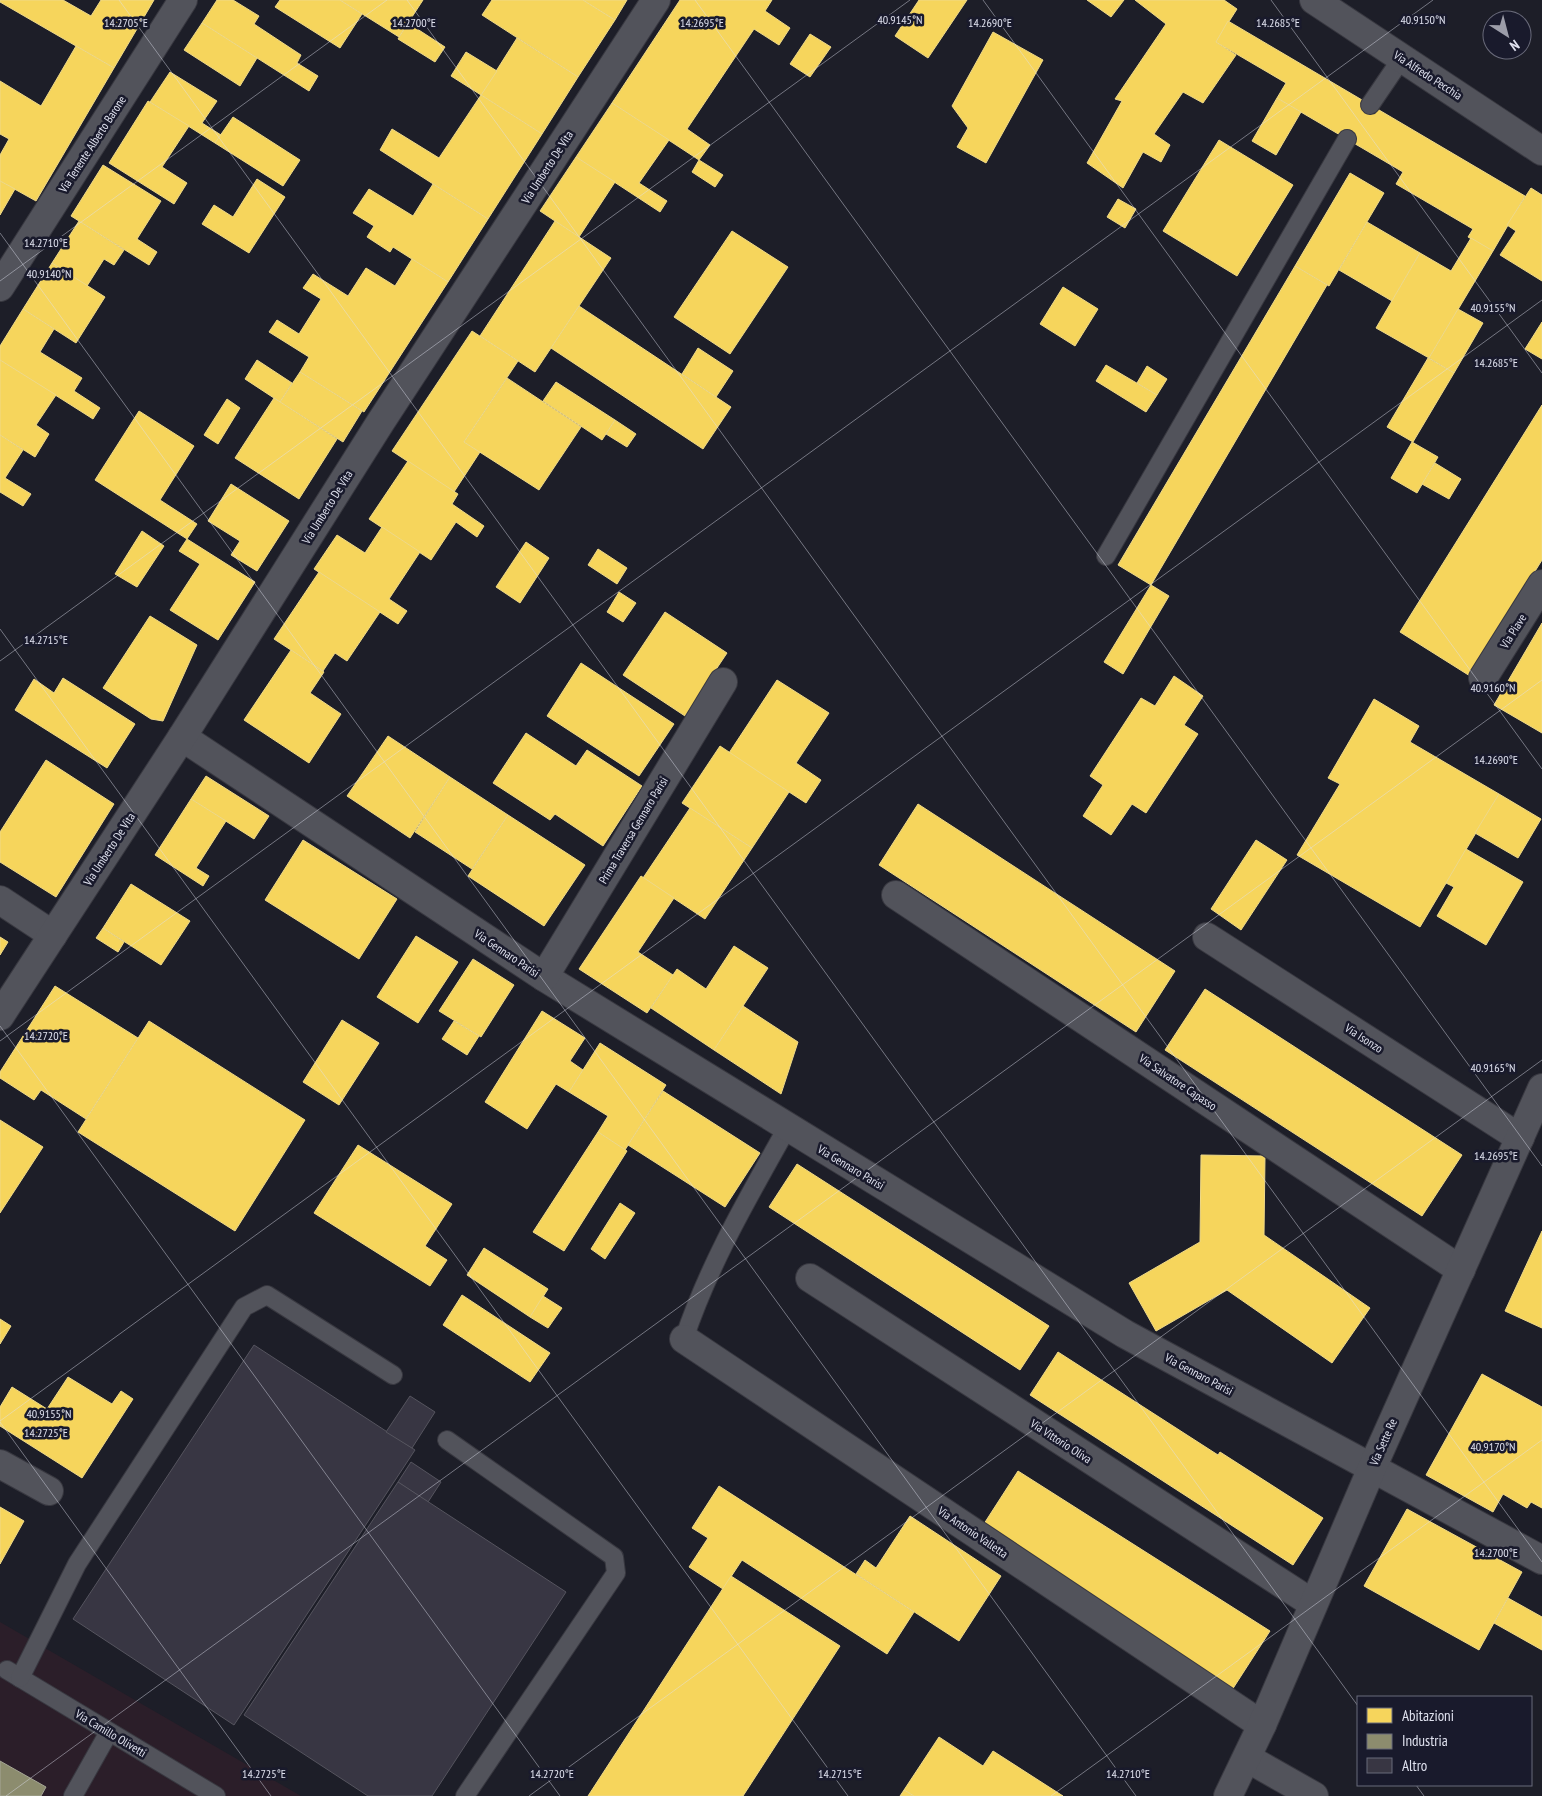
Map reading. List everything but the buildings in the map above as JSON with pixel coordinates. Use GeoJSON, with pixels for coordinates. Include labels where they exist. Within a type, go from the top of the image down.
{"type":"FeatureCollection","features":[{"type":"Feature","properties":{"kind":"street","name":"Via Tenente Alberto Barone"},"geometry":{"type":"LineString","coordinates":[[0,287],[183,0]]}},
{"type":"Feature","properties":{"kind":"street","name":"Via Umberto De Vita"},"geometry":{"type":"LineString","coordinates":[[0,1016],[182,737],[380,423],[656,0]]}},
{"type":"Feature","properties":{"kind":"street","name":"Via Alfredo Pecchia"},"geometry":{"type":"LineString","coordinates":[[1314,0],[1402,58],[1540,144]]}},
{"type":"Feature","properties":{"kind":"street","name":"Via Piave"},"geometry":{"type":"LineString","coordinates":[[1483,678],[1542,584]]}},
{"type":"Feature","properties":{"kind":"street","name":"Prima Traversa Gennaro Parisi"},"geometry":{"type":"LineString","coordinates":[[544,977],[723,682]]}},
{"type":"Feature","properties":{"kind":"street","name":"Via Gennaro Parisi"},"geometry":{"type":"LineString","coordinates":[[182,737],[544,977],[1125,1334],[1542,1560]]}},
{"type":"Feature","properties":{"kind":"street","name":"Via Salvatore Capasso"},"geometry":{"type":"LineString","coordinates":[[896,895],[1461,1270]]}},
{"type":"Feature","properties":{"kind":"street"},"geometry":{"type":"LineString","coordinates":[[0,900],[53,934]]}},
{"type":"Feature","properties":{"kind":"street","name":"Via Isonzo"},"geometry":{"type":"LineString","coordinates":[[1207,937],[1520,1138]]}},
{"type":"Feature","properties":{"kind":"street","name":"Via Sette Re"},"geometry":{"type":"LineString","coordinates":[[1228,1796],[1262,1725],[1312,1603],[1542,1088]]}},
{"type":"Feature","properties":{"kind":"street","name":"Via Vittorio Oliva"},"geometry":{"type":"LineString","coordinates":[[810,1278],[1312,1603]]}},
{"type":"Feature","properties":{"kind":"street","name":"Via Antonio Valletta"},"geometry":{"type":"LineString","coordinates":[[684,1339],[1262,1725]]}},
{"type":"Feature","properties":{"kind":"street"},"geometry":{"type":"LineString","coordinates":[[0,1464],[49,1491]]}},
{"type":"Feature","properties":{"kind":"street"},"geometry":{"type":"LineString","coordinates":[[1247,1758],[1314,1796]]}},
{"type":"Feature","properties":{"kind":"lane"},"geometry":{"type":"LineString","coordinates":[[1370,105],[1402,58]]}},
{"type":"Feature","properties":{"kind":"lane"},"geometry":{"type":"LineString","coordinates":[[1106,556],[1347,139]]}},
{"type":"Feature","properties":{"kind":"lane"},"geometry":{"type":"LineString","coordinates":[[684,1339],[695,1305],[733,1225],[787,1128]]}},
{"type":"Feature","properties":{"kind":"lane","name":"Via Camillo Olivetti"},"geometry":{"type":"LineString","coordinates":[[216,1796],[13,1674],[77,1564],[244,1307],[267,1295],[393,1375]]}},
{"type":"Feature","properties":{"kind":"lane"},"geometry":{"type":"LineString","coordinates":[[447,1440],[614,1557],[616,1573],[465,1796]]}},
{"type":"Feature","properties":{"kind":"lane"},"geometry":{"type":"LineString","coordinates":[[73,1796],[109,1732]]}},
{"type":"Feature","properties":{"kind":"shaded area"},"geometry":{"type":"Polygon","coordinates":[[[0,1622],[301,1796],[0,1796],[0,1622]]]}}]}
